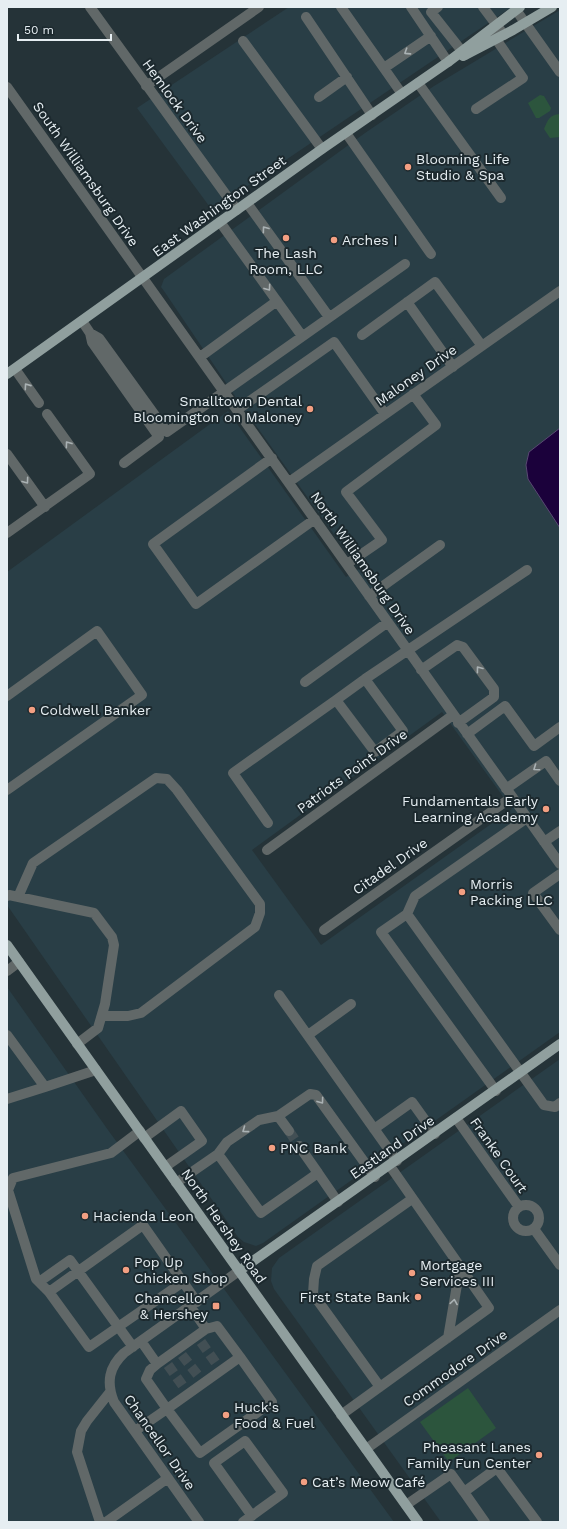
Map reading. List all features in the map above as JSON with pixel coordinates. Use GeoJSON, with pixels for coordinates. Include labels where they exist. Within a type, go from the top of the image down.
{"type":"FeatureCollection","features":[{"type":"Feature","properties":{"kind":"main road","name":"East Washington Street"},"geometry":{"type":"LineString","coordinates":[[463,53],[493,27],[518,9]]}},
{"type":"Feature","properties":{"kind":"main road","name":"East Washington Street"},"geometry":{"type":"LineString","coordinates":[[11,371],[322,149],[448,62],[463,53],[500,37],[526,23],[546,9]]}},
{"type":"Feature","properties":{"kind":"main road","name":"North Hershey Road"},"geometry":{"type":"LineString","coordinates":[[7,945],[418,1522]]}},
{"type":"Feature","properties":{"kind":"main road","name":"Eastland Drive"},"geometry":{"type":"LineString","coordinates":[[239,1271],[375,1177],[560,1044]]}},
{"type":"Feature","properties":{"kind":"street","name":"Hemlock Drive"},"geometry":{"type":"LineString","coordinates":[[90,7],[237,210]]}},
{"type":"Feature","properties":{"kind":"street"},"geometry":{"type":"LineString","coordinates":[[146,86],[259,7]]}},
{"type":"Feature","properties":{"kind":"street"},"geometry":{"type":"LineString","coordinates":[[341,7],[402,94]]}},
{"type":"Feature","properties":{"kind":"street"},"geometry":{"type":"LineString","coordinates":[[411,7],[448,62]]}},
{"type":"Feature","properties":{"kind":"street"},"geometry":{"type":"LineString","coordinates":[[476,109],[523,78],[483,7]]}},
{"type":"Feature","properties":{"kind":"street"},"geometry":{"type":"LineString","coordinates":[[435,9],[463,53]]}},
{"type":"Feature","properties":{"kind":"street"},"geometry":{"type":"LineString","coordinates":[[518,9],[560,72]]}},
{"type":"Feature","properties":{"kind":"street"},"geometry":{"type":"LineString","coordinates":[[306,17],[372,115]]}},
{"type":"Feature","properties":{"kind":"street"},"geometry":{"type":"LineString","coordinates":[[384,68],[431,36]]}},
{"type":"Feature","properties":{"kind":"street"},"geometry":{"type":"LineString","coordinates":[[243,41],[322,149]]}},
{"type":"Feature","properties":{"kind":"street"},"geometry":{"type":"LineString","coordinates":[[319,97],[347,77]]}},
{"type":"Feature","properties":{"kind":"street"},"geometry":{"type":"LineString","coordinates":[[418,84],[501,198]]}},
{"type":"Feature","properties":{"kind":"street","name":"South Williamsburg Drive"},"geometry":{"type":"LineString","coordinates":[[7,87],[143,278]]}},
{"type":"Feature","properties":{"kind":"street"},"geometry":{"type":"LineString","coordinates":[[346,133],[431,254]]}},
{"type":"Feature","properties":{"kind":"street"},"geometry":{"type":"LineString","coordinates":[[247,203],[329,317]]}},
{"type":"Feature","properties":{"kind":"street"},"geometry":{"type":"LineString","coordinates":[[220,222],[302,336]]}},
{"type":"Feature","properties":{"kind":"street"},"geometry":{"type":"LineString","coordinates":[[90,333],[99,338],[167,432],[405,264]]}},
{"type":"Feature","properties":{"kind":"street","name":"North Williamsburg Drive"},"geometry":{"type":"LineString","coordinates":[[143,278],[560,864]]}},
{"type":"Feature","properties":{"kind":"street"},"geometry":{"type":"LineString","coordinates":[[362,335],[435,282],[482,346]]}},
{"type":"Feature","properties":{"kind":"street","name":"Maloney Drive"},"geometry":{"type":"LineString","coordinates":[[289,482],[560,292]]}},
{"type":"Feature","properties":{"kind":"street"},"geometry":{"type":"LineString","coordinates":[[200,357],[277,301]]}},
{"type":"Feature","properties":{"kind":"street"},"geometry":{"type":"LineString","coordinates":[[407,302],[453,366]]}},
{"type":"Feature","properties":{"kind":"street"},"geometry":{"type":"LineString","coordinates":[[82,321],[90,333],[92,342],[159,437],[124,462]]}},
{"type":"Feature","properties":{"kind":"street"},"geometry":{"type":"LineString","coordinates":[[237,410],[334,342],[385,414]]}},
{"type":"Feature","properties":{"kind":"street"},"geometry":{"type":"LineString","coordinates":[[11,371],[39,403]]}},
{"type":"Feature","properties":{"kind":"street"},"geometry":{"type":"LineString","coordinates":[[347,564],[382,540],[346,492],[436,425],[413,394]]}},
{"type":"Feature","properties":{"kind":"street"},"geometry":{"type":"LineString","coordinates":[[7,533],[90,474],[47,414]]}},
{"type":"Feature","properties":{"kind":"street"},"geometry":{"type":"LineString","coordinates":[[7,454],[46,506]]}},
{"type":"Feature","properties":{"kind":"street"},"geometry":{"type":"LineString","coordinates":[[272,458],[153,544],[196,604],[315,519]]}},
{"type":"Feature","properties":{"kind":"street"},"geometry":{"type":"LineString","coordinates":[[369,596],[440,545]]}},
{"type":"Feature","properties":{"kind":"street"},"geometry":{"type":"LineString","coordinates":[[268,823],[233,773],[365,679],[527,570]]}},
{"type":"Feature","properties":{"kind":"street"},"geometry":{"type":"LineString","coordinates":[[305,682],[388,622]]}},
{"type":"Feature","properties":{"kind":"street"},"geometry":{"type":"LineString","coordinates":[[7,696],[97,631],[142,695],[7,790]]}},
{"type":"Feature","properties":{"kind":"street","name":"Patriots Point Drive"},"geometry":{"type":"LineString","coordinates":[[267,850],[456,719],[494,697],[494,689],[463,647],[457,645],[422,670]]}},
{"type":"Feature","properties":{"kind":"street"},"geometry":{"type":"LineString","coordinates":[[336,700],[375,752],[403,731],[365,679]]}},
{"type":"Feature","properties":{"kind":"street"},"geometry":{"type":"LineString","coordinates":[[467,734],[505,706],[534,746],[560,727]]}},
{"type":"Feature","properties":{"kind":"street","name":"Citadel Drive"},"geometry":{"type":"LineString","coordinates":[[324,930],[509,793],[546,761],[560,781]]}},
{"type":"Feature","properties":{"kind":"street"},"geometry":{"type":"LineString","coordinates":[[18,897],[33,863],[156,778],[167,779],[177,790],[260,904],[260,914],[255,927],[141,1013],[128,1016],[102,1016]]}},
{"type":"Feature","properties":{"kind":"street"},"geometry":{"type":"LineString","coordinates":[[496,1091],[381,932],[407,914],[415,896],[527,818]]}},
{"type":"Feature","properties":{"kind":"street"},"geometry":{"type":"LineString","coordinates":[[544,842],[560,831]]}},
{"type":"Feature","properties":{"kind":"street"},"geometry":{"type":"LineString","coordinates":[[560,874],[533,893],[560,930]]}},
{"type":"Feature","properties":{"kind":"street"},"geometry":{"type":"LineString","coordinates":[[7,896],[9,895],[94,913],[112,937],[114,945],[102,1016],[98,1028],[78,1044]]}},
{"type":"Feature","properties":{"kind":"street"},"geometry":{"type":"LineString","coordinates":[[407,914],[544,1105],[555,1107],[560,1103]]}},
{"type":"Feature","properties":{"kind":"street"},"geometry":{"type":"LineString","coordinates":[[7,971],[19,962]]}},
{"type":"Feature","properties":{"kind":"street"},"geometry":{"type":"LineString","coordinates":[[278,995],[374,1129],[412,1199],[489,1308],[341,1415]]}},
{"type":"Feature","properties":{"kind":"street"},"geometry":{"type":"LineString","coordinates":[[308,1036],[351,1004]]}},
{"type":"Feature","properties":{"kind":"street"},"geometry":{"type":"LineString","coordinates":[[7,1035],[45,1087]]}},
{"type":"Feature","properties":{"kind":"street"},"geometry":{"type":"LineString","coordinates":[[8,1097],[45,1087],[96,1070]]}},
{"type":"Feature","properties":{"kind":"street"},"geometry":{"type":"LineString","coordinates":[[176,1183],[218,1154],[227,1142],[259,1120],[278,1116],[310,1094],[316,1095],[375,1177]]}},
{"type":"Feature","properties":{"kind":"street"},"geometry":{"type":"LineString","coordinates":[[374,1129],[412,1102],[435,1134]]}},
{"type":"Feature","properties":{"kind":"street"},"geometry":{"type":"LineString","coordinates":[[165,1167],[202,1141],[181,1111],[111,1153],[14,1178],[8,1190],[36,1279],[49,1292],[89,1347],[183,1282]]}},
{"type":"Feature","properties":{"kind":"street"},"geometry":{"type":"LineString","coordinates":[[278,1116],[289,1131]]}},
{"type":"Feature","properties":{"kind":"street","name":"Franke Court"},"geometry":{"type":"LineString","coordinates":[[456,1118],[519,1207]]}},
{"type":"Feature","properties":{"kind":"street"},"geometry":{"type":"LineString","coordinates":[[299,1146],[338,1202]]}},
{"type":"Feature","properties":{"kind":"street"},"geometry":{"type":"LineString","coordinates":[[218,1154],[261,1213],[318,1173]]}},
{"type":"Feature","properties":{"kind":"street"},"geometry":{"type":"LineString","coordinates":[[380,1387],[313,1294],[314,1279],[317,1266],[412,1199]]}},
{"type":"Feature","properties":{"kind":"street","name":"Franke Court"},"geometry":{"type":"LineString","coordinates":[[527,1205],[537,1210],[539,1222],[534,1229],[526,1232],[516,1226],[514,1214],[519,1207],[527,1205]]}},
{"type":"Feature","properties":{"kind":"street"},"geometry":{"type":"LineString","coordinates":[[49,1292],[143,1224],[183,1282],[206,1329]]}},
{"type":"Feature","properties":{"kind":"street"},"geometry":{"type":"LineString","coordinates":[[534,1229],[560,1265]]}},
{"type":"Feature","properties":{"kind":"street"},"geometry":{"type":"LineString","coordinates":[[39,1282],[70,1260],[118,1326],[137,1344],[163,1363]]}},
{"type":"Feature","properties":{"kind":"street"},"geometry":{"type":"LineString","coordinates":[[448,1338],[460,1267]]}},
{"type":"Feature","properties":{"kind":"street","name":"Chancellor Drive"},"geometry":{"type":"LineString","coordinates":[[199,1522],[114,1402],[110,1392],[109,1380],[111,1370],[117,1360],[239,1271]]}},
{"type":"Feature","properties":{"kind":"street","name":"Commodore Drive"},"geometry":{"type":"LineString","coordinates":[[366,1449],[560,1310]]}},
{"type":"Feature","properties":{"kind":"street"},"geometry":{"type":"LineString","coordinates":[[217,1326],[272,1402],[200,1453],[146,1379],[150,1370],[199,1339],[206,1329],[217,1326]]}},
{"type":"Feature","properties":{"kind":"street"},"geometry":{"type":"LineString","coordinates":[[135,1431],[219,1368],[240,1357]]}},
{"type":"Feature","properties":{"kind":"street"},"geometry":{"type":"LineString","coordinates":[[100,1522],[77,1452],[83,1427],[110,1392]]}},
{"type":"Feature","properties":{"kind":"street"},"geometry":{"type":"LineString","coordinates":[[243,1522],[252,1516],[284,1493],[245,1441],[214,1463],[252,1516]]}},
{"type":"Feature","properties":{"kind":"street"},"geometry":{"type":"LineString","coordinates":[[464,1492],[497,1468],[537,1522]]}},
{"type":"Feature","properties":{"kind":"street"},"geometry":{"type":"LineString","coordinates":[[406,1505],[451,1474],[485,1522]]}},
{"type":"Feature","properties":{"kind":"street"},"geometry":{"type":"LineString","coordinates":[[106,1522],[168,1478]]}},
{"type":"Feature","properties":{"kind":"shaded area"},"geometry":{"type":"Polygon","coordinates":[[[289,7],[512,7],[212,210],[137,108],[289,7]]]}},
{"type":"Feature","properties":{"kind":"shaded area"},"geometry":{"type":"Polygon","coordinates":[[[560,10],[560,1032],[263,1243],[256,1246],[244,1242],[238,1237],[7,905],[7,572],[228,411],[346,577],[359,569],[237,399],[161,287],[164,279],[365,133],[434,86],[560,10]],[[442,712],[252,850],[321,945],[512,809],[442,712]]]}},
{"type":"Feature","properties":{"kind":"shaded area"},"geometry":{"type":"Polygon","coordinates":[[[560,428],[560,528],[528,479],[526,465],[529,452],[560,428]]]}},
{"type":"Feature","properties":{"kind":"shaded area"},"geometry":{"type":"Polygon","coordinates":[[[7,987],[108,1130],[394,1522],[7,1522],[7,987]]]}},
{"type":"Feature","properties":{"kind":"shaded area"},"geometry":{"type":"Polygon","coordinates":[[[560,1059],[560,1522],[441,1522],[274,1289],[271,1281],[272,1268],[279,1258],[560,1059]]]}},
{"type":"Feature","properties":{"kind":"green space"},"geometry":{"type":"Polygon","coordinates":[[[540,95],[544,96],[551,108],[550,111],[539,118],[536,118],[528,103],[540,95]]]}},
{"type":"Feature","properties":{"kind":"green space"},"geometry":{"type":"Polygon","coordinates":[[[560,114],[560,137],[550,138],[544,129],[551,117],[560,114]]]}},
{"type":"Feature","properties":{"kind":"green space"},"geometry":{"type":"Polygon","coordinates":[[[468,1388],[496,1428],[449,1462],[420,1422],[468,1388]]]}},
{"type":"Feature","properties":{"kind":"tunnel"},"geometry":{"type":"LineString","coordinates":[[289,1131],[299,1146]]}},
{"type":"Feature","properties":{"kind":"tunnel"},"geometry":{"type":"LineString","coordinates":[[201,1342],[218,1366]]}},
{"type":"Feature","properties":{"kind":"tunnel"},"geometry":{"type":"LineString","coordinates":[[182,1355],[200,1378]]}},
{"type":"Feature","properties":{"kind":"tunnel"},"geometry":{"type":"LineString","coordinates":[[168,1365],[185,1389]]}},
{"type":"Feature","properties":{"kind":"place","name":"Blooming Life Studio & Spa"},"geometry":{"type":"Point","coordinates":[408,167]}},
{"type":"Feature","properties":{"kind":"place","name":"The Lash Room, LLC"},"geometry":{"type":"Point","coordinates":[286,238]}},
{"type":"Feature","properties":{"kind":"place","name":"Arches I"},"geometry":{"type":"Point","coordinates":[334,240]}},
{"type":"Feature","properties":{"kind":"place","name":"Smalltown Dental Bloomington on Maloney"},"geometry":{"type":"Point","coordinates":[310,409]}},
{"type":"Feature","properties":{"kind":"place","name":"Coldwell Banker"},"geometry":{"type":"Point","coordinates":[32,710]}},
{"type":"Feature","properties":{"kind":"place","name":"Fundamentals Early Learning Academy"},"geometry":{"type":"Point","coordinates":[546,809]}},
{"type":"Feature","properties":{"kind":"place","name":"Morris Packing LLC"},"geometry":{"type":"Point","coordinates":[462,892]}},
{"type":"Feature","properties":{"kind":"place","name":"PNC Bank"},"geometry":{"type":"Point","coordinates":[272,1148]}},
{"type":"Feature","properties":{"kind":"place","name":"Hacienda Leon"},"geometry":{"type":"Point","coordinates":[85,1216]}},
{"type":"Feature","properties":{"kind":"place","name":"Pop Up Chicken Shop"},"geometry":{"type":"Point","coordinates":[126,1270]}},
{"type":"Feature","properties":{"kind":"place","name":"Mortgage Services III"},"geometry":{"type":"Point","coordinates":[412,1273]}},
{"type":"Feature","properties":{"kind":"place","name":"First State Bank"},"geometry":{"type":"Point","coordinates":[418,1297]}},
{"type":"Feature","properties":{"kind":"place","name":"Chancellor & Hershey"},"geometry":{"type":"Point","coordinates":[216,1306]}},
{"type":"Feature","properties":{"kind":"place","name":"Huck's Food & Fuel"},"geometry":{"type":"Point","coordinates":[226,1415]}},
{"type":"Feature","properties":{"kind":"place","name":"Pheasant Lanes Family Fun Center"},"geometry":{"type":"Point","coordinates":[539,1455]}},
{"type":"Feature","properties":{"kind":"place","name":"Cat’s Meow Café"},"geometry":{"type":"Point","coordinates":[304,1482]}}]}
